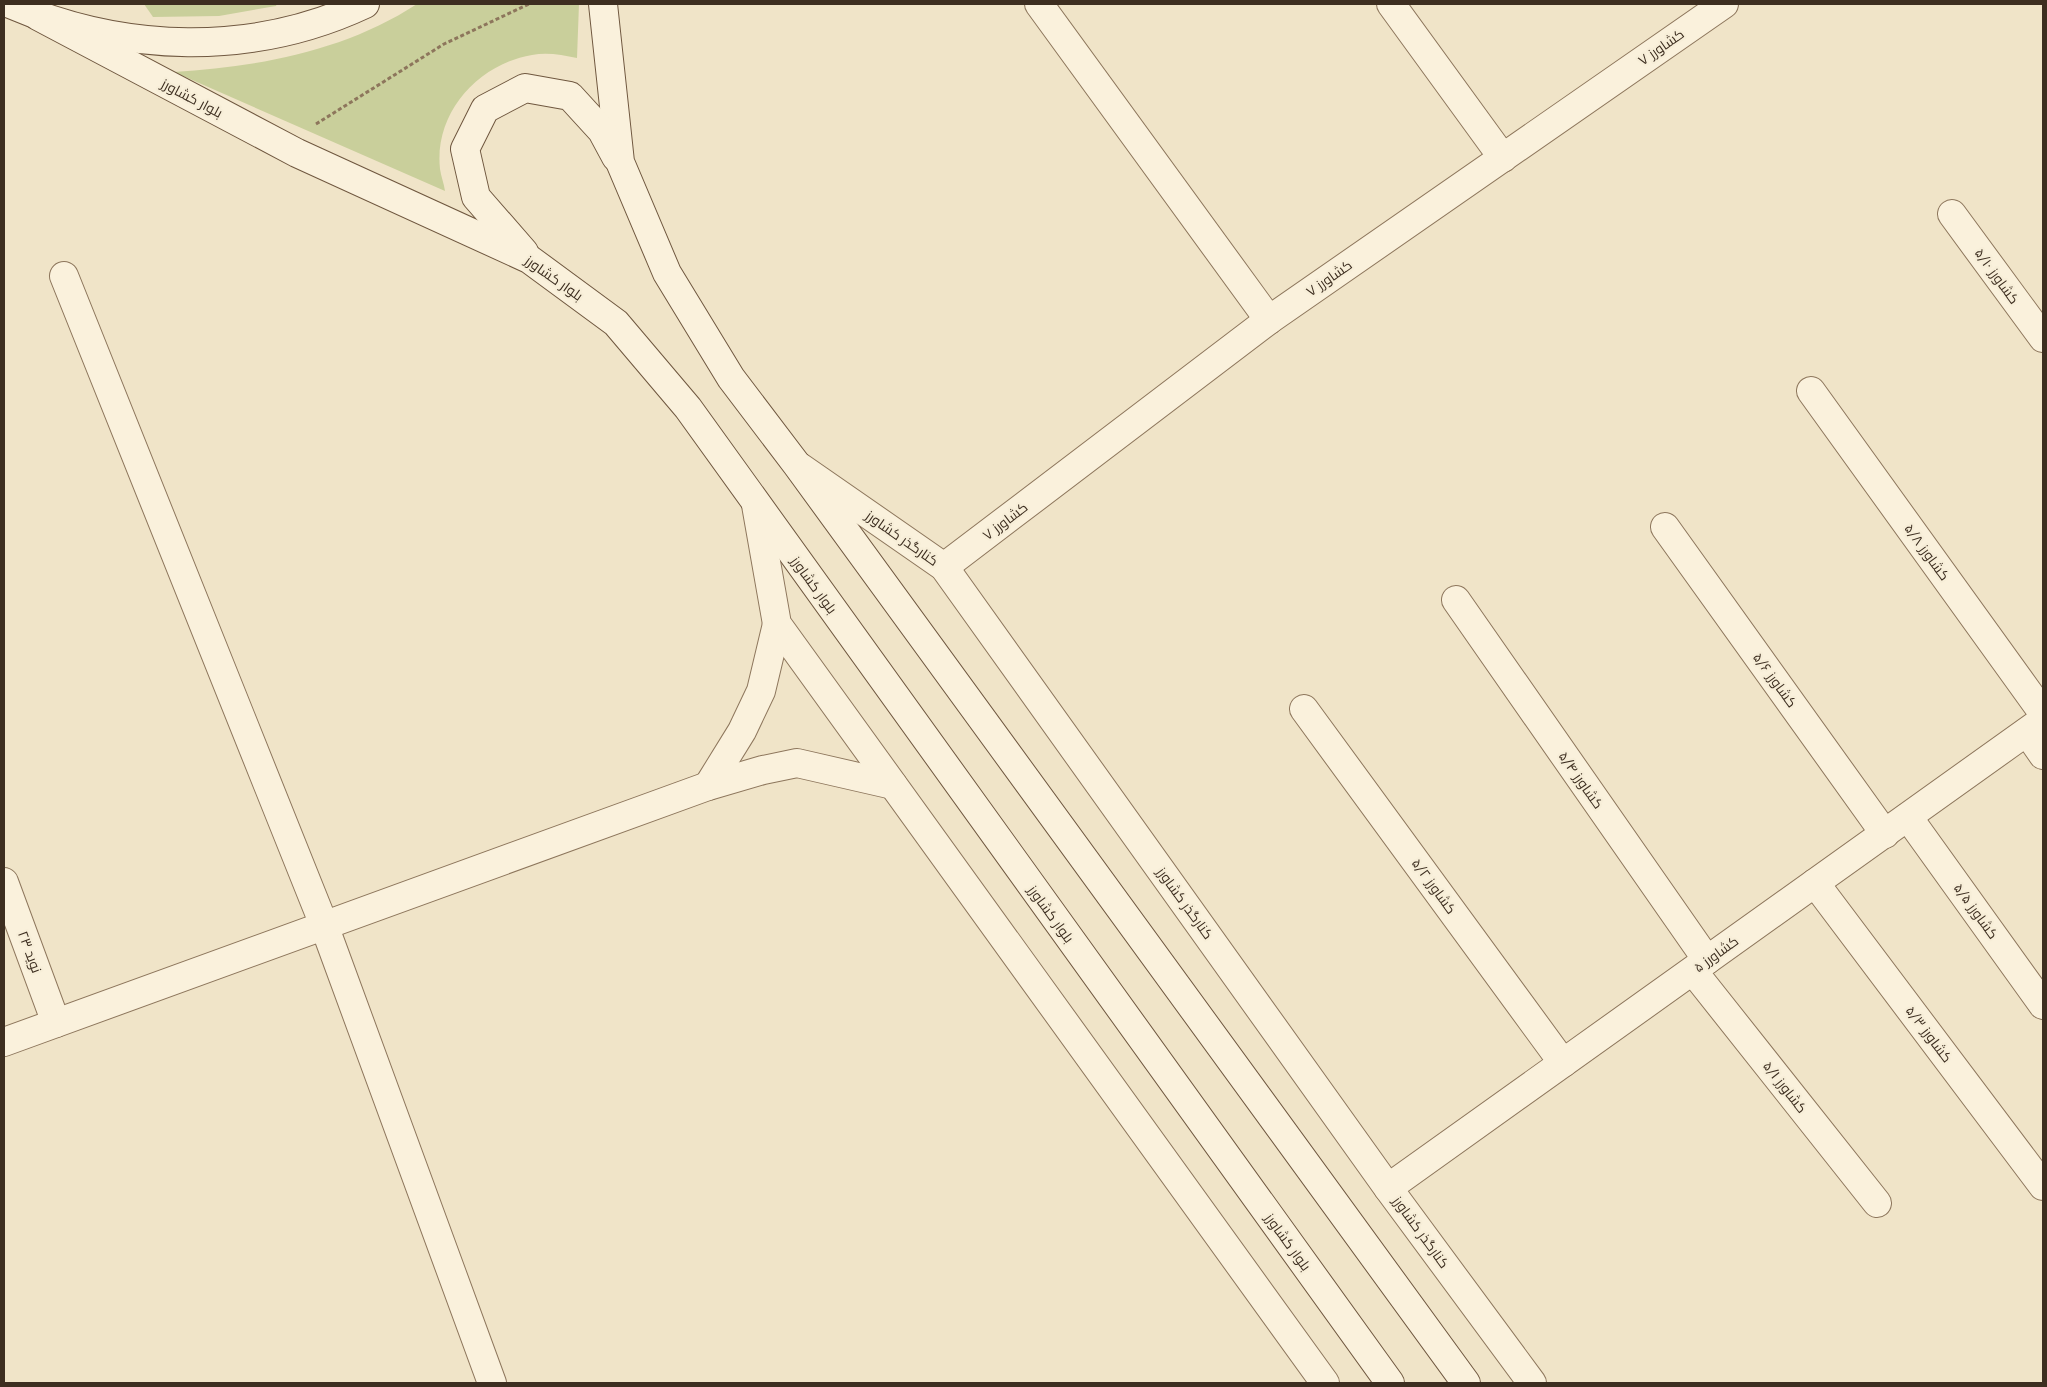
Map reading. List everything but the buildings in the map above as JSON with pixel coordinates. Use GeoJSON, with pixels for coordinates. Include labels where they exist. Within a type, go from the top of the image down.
{"type":"FeatureCollection","features":[{"type":"Feature","properties":{"kind":"street"},"geometry":{"type":"LineString","coordinates":[[10,4],[38,16],[89,31],[140,40],[192,43],[244,39],[295,29],[344,14],[365,4]]}},
{"type":"Feature","properties":{"kind":"street"},"geometry":{"type":"LineString","coordinates":[[603,4],[620,162]]}},
{"type":"Feature","properties":{"kind":"street"},"geometry":{"type":"LineString","coordinates":[[1039,4],[1269,320]]}},
{"type":"Feature","properties":{"kind":"street"},"geometry":{"type":"LineString","coordinates":[[1391,4],[1502,158]]}},
{"type":"Feature","properties":{"kind":"street","name":"کشاورز ۷"},"geometry":{"type":"LineString","coordinates":[[944,567],[1269,320],[1724,4]]}},
{"type":"Feature","properties":{"kind":"street","name":"بلوار کشاورز"},"geometry":{"type":"LineString","coordinates":[[38,16],[297,153],[529,259],[616,323],[688,408],[1390,1383]]}},
{"type":"Feature","properties":{"kind":"street"},"geometry":{"type":"LineString","coordinates":[[529,259],[476,197],[465,148],[485,109],[525,88],[570,96],[602,131],[620,162],[667,273],[731,378],[797,465],[1466,1383]]}},
{"type":"Feature","properties":{"kind":"street","name":"کشاورز ۵/۱۰"},"geometry":{"type":"LineString","coordinates":[[1952,214],[2043,338]]}},
{"type":"Feature","properties":{"kind":"street"},"geometry":{"type":"LineString","coordinates":[[64,276],[324,926],[492,1383]]}},
{"type":"Feature","properties":{"kind":"street","name":"کشاورز ۵/۸"},"geometry":{"type":"LineString","coordinates":[[1811,391],[2038,722],[2043,754]]}},
{"type":"Feature","properties":{"kind":"street","name":"کنارگذر کشاورز"},"geometry":{"type":"LineString","coordinates":[[797,465],[944,567],[1388,1188],[1532,1383]]}},
{"type":"Feature","properties":{"kind":"street"},"geometry":{"type":"LineString","coordinates":[[708,786],[742,731],[761,691],[777,624],[756,505]]}},
{"type":"Feature","properties":{"kind":"street","name":"کشاورز ۵/۶"},"geometry":{"type":"LineString","coordinates":[[1665,527],[1885,834]]}},
{"type":"Feature","properties":{"kind":"street","name":"کشاورز ۵/۴"},"geometry":{"type":"LineString","coordinates":[[1456,600],[1700,965]]}},
{"type":"Feature","properties":{"kind":"street"},"geometry":{"type":"LineString","coordinates":[[777,624],[1324,1383]]}},
{"type":"Feature","properties":{"kind":"street","name":"کشاورز ۵/۲"},"geometry":{"type":"LineString","coordinates":[[1304,709],[1564,1063]]}},
{"type":"Feature","properties":{"kind":"street","name":"کشاورز ۵"},"geometry":{"type":"LineString","coordinates":[[1388,1188],[1885,834],[2038,722]]}},
{"type":"Feature","properties":{"kind":"street"},"geometry":{"type":"LineString","coordinates":[[4,1042],[708,786],[763,770],[797,763],[893,785]]}},
{"type":"Feature","properties":{"kind":"street","name":"کشاورز ۵/۵"},"geometry":{"type":"LineString","coordinates":[[1908,817],[2043,1005]]}},
{"type":"Feature","properties":{"kind":"street","name":"نوید ۲۳"},"geometry":{"type":"LineString","coordinates":[[4,882],[56,1023]]}},
{"type":"Feature","properties":{"kind":"street","name":"کشاورز ۵/۳"},"geometry":{"type":"LineString","coordinates":[[1815,883],[2043,1186]]}},
{"type":"Feature","properties":{"kind":"street","name":"کشاورز ۵/۱"},"geometry":{"type":"LineString","coordinates":[[1700,965],[1876,1203]]}},
{"type":"Feature","properties":{"kind":"path"},"geometry":{"type":"LineString","coordinates":[[297,153],[314,125],[444,44],[529,4]]}},
{"type":"Feature","properties":{"kind":"green space"},"geometry":{"type":"Polygon","coordinates":[[[144,4],[277,4],[276,6],[219,16],[153,17],[144,4]]]}},
{"type":"Feature","properties":{"kind":"green space"},"geometry":{"type":"Polygon","coordinates":[[[417,4],[579,4],[577,58],[543,54],[512,60],[478,80],[463,94],[452,111],[444,129],[440,148],[440,169],[445,191],[174,72],[237,66],[300,54],[360,34],[417,4]]]}}]}
